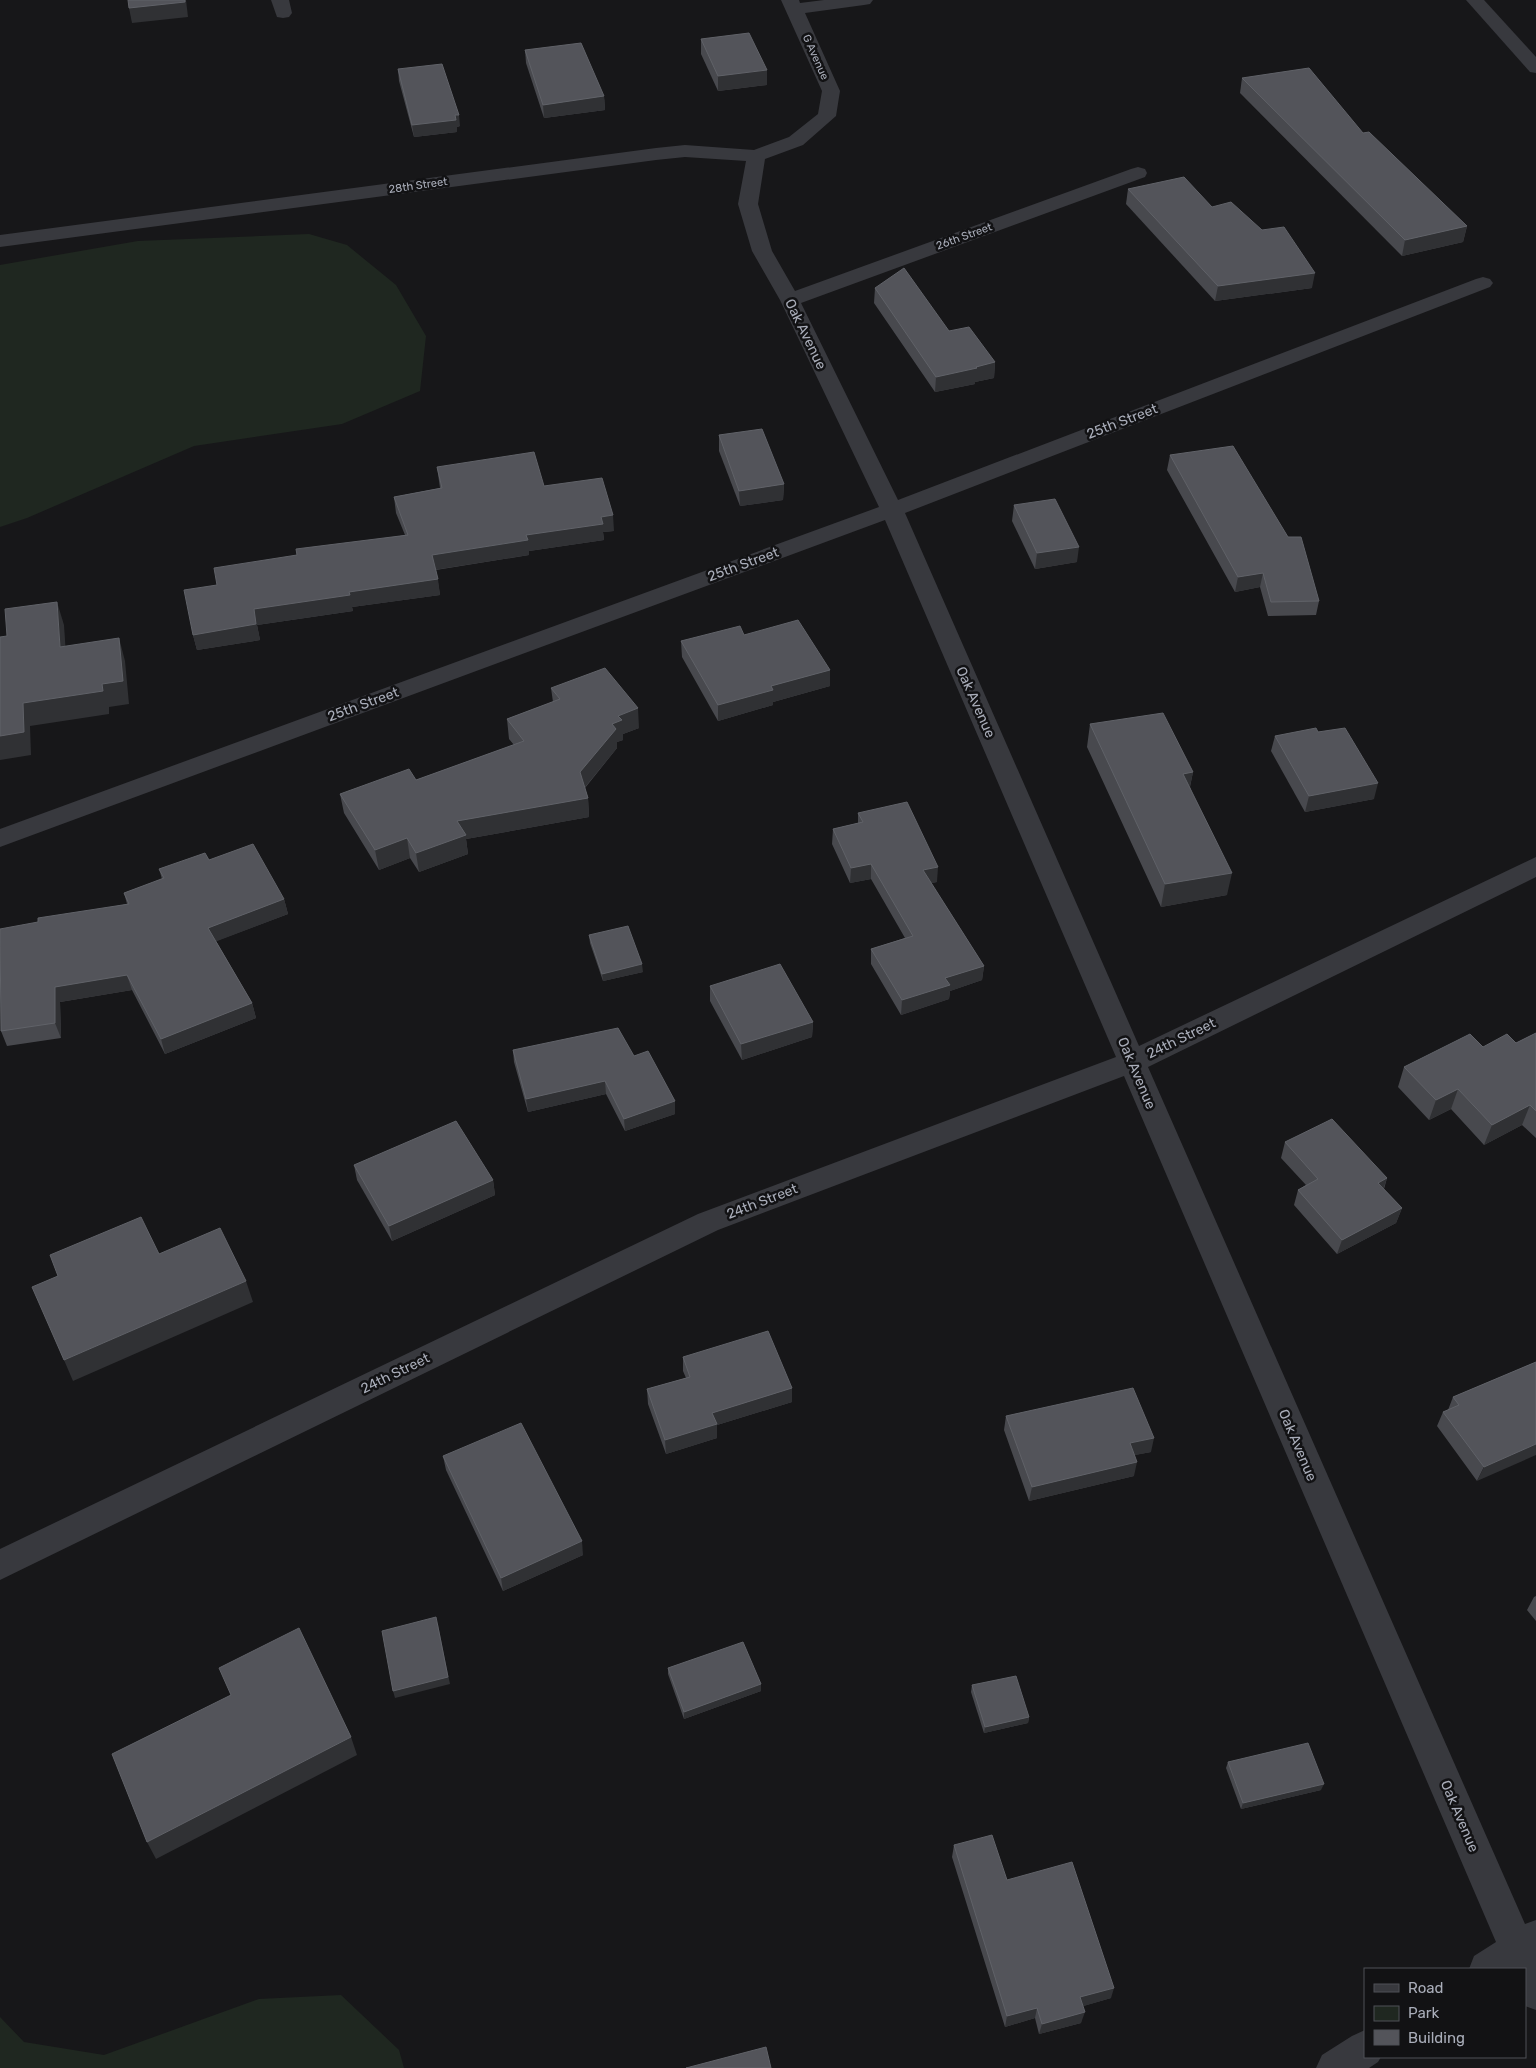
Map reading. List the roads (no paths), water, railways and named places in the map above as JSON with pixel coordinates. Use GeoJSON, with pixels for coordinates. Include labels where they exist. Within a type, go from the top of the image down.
{"type":"FeatureCollection","features":[{"type":"Feature","properties":{"kind":"street"},"geometry":{"type":"LineString","coordinates":[[792,4],[864,0]]}},
{"type":"Feature","properties":{"kind":"street"},"geometry":{"type":"LineString","coordinates":[[1475,0],[1536,68]]}},
{"type":"Feature","properties":{"kind":"street","name":"G Avenue"},"geometry":{"type":"LineString","coordinates":[[792,4],[832,91],[827,116]]}},
{"type":"Feature","properties":{"kind":"street","name":"28th Street"},"geometry":{"type":"LineString","coordinates":[[0,241],[656,154],[685,151],[756,156],[796,141],[827,116]]}},
{"type":"Feature","properties":{"kind":"street","name":"Oak Avenue"},"geometry":{"type":"LineString","coordinates":[[756,156],[748,204],[762,251],[790,300],[892,510],[1132,1062],[1527,1944],[1536,1992]]}},
{"type":"Feature","properties":{"kind":"street","name":"26th Street"},"geometry":{"type":"LineString","coordinates":[[790,300],[1138,172]]}},
{"type":"Feature","properties":{"kind":"street","name":"25th Street"},"geometry":{"type":"LineString","coordinates":[[1,838],[892,510],[1483,283]]}},
{"type":"Feature","properties":{"kind":"street","name":"24th Street"},"geometry":{"type":"LineString","coordinates":[[0,1565],[708,1222],[1132,1062],[1536,866]]}},
{"type":"Feature","properties":{"kind":"street"},"geometry":{"type":"LineString","coordinates":[[1489,1968],[1527,1944]]}},
{"type":"Feature","properties":{"kind":"street"},"geometry":{"type":"LineString","coordinates":[[1335,2068],[1364,2050]]}}]}
